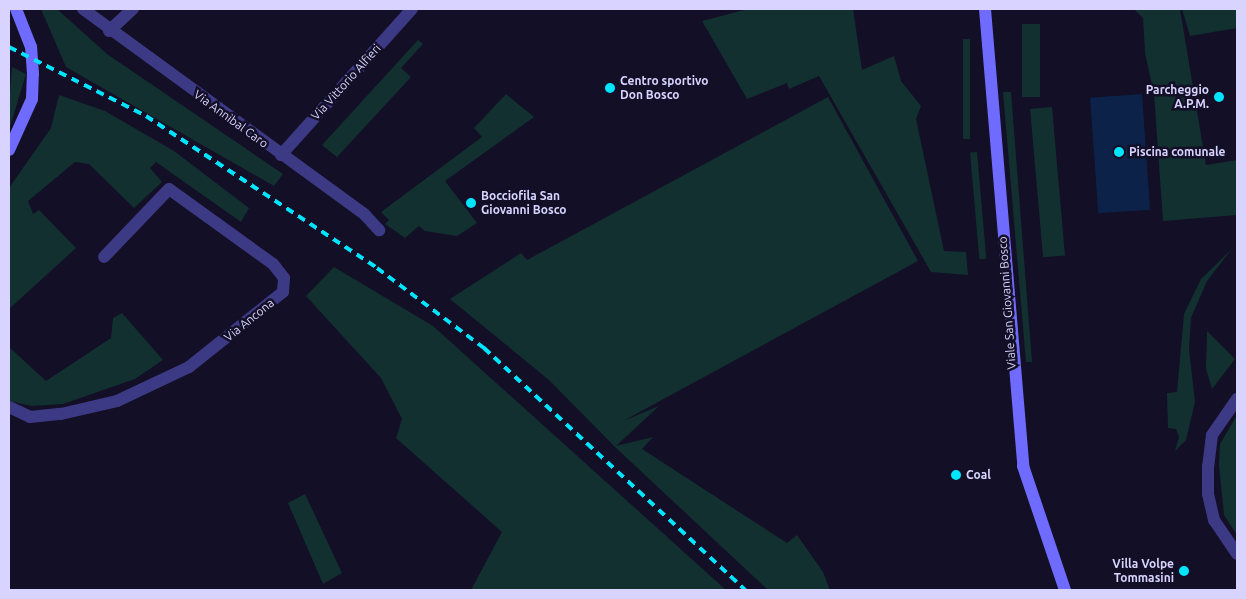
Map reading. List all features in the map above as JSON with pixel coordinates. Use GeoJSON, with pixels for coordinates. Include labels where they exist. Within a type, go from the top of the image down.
{"type":"FeatureCollection","features":[{"type":"Feature","properties":{"kind":"main road"},"geometry":{"type":"LineString","coordinates":[[9,150],[32,99],[34,74],[31,47],[16,9]]}},
{"type":"Feature","properties":{"kind":"main road","name":"Viale San Giovanni Bosco"},"geometry":{"type":"LineString","coordinates":[[985,9],[1023,466],[1065,590]]}},
{"type":"Feature","properties":{"kind":"street","name":"Via Annibal Caro"},"geometry":{"type":"LineString","coordinates":[[83,9],[109,31],[365,215],[379,230]]}},
{"type":"Feature","properties":{"kind":"street"},"geometry":{"type":"LineString","coordinates":[[109,31],[132,9]]}},
{"type":"Feature","properties":{"kind":"street","name":"Via Vittorio Alfieri"},"geometry":{"type":"LineString","coordinates":[[281,155],[412,9]]}},
{"type":"Feature","properties":{"kind":"street","name":"Via Ancona"},"geometry":{"type":"LineString","coordinates":[[9,407],[30,417],[61,414],[117,400],[189,367],[284,292],[284,278],[273,264],[169,189],[104,257]]}},
{"type":"Feature","properties":{"kind":"street"},"geometry":{"type":"LineString","coordinates":[[1237,399],[1212,435],[1208,466],[1208,494],[1214,520],[1237,554]]}},
{"type":"Feature","properties":{"kind":"green space"},"geometry":{"type":"Polygon","coordinates":[[[41,9],[57,9],[107,54],[283,174],[274,186],[66,67],[41,9]]]}},
{"type":"Feature","properties":{"kind":"green space"},"geometry":{"type":"Polygon","coordinates":[[[748,9],[853,9],[862,70],[894,56],[901,81],[921,106],[916,119],[944,251],[966,252],[968,275],[931,272],[819,76],[789,89],[787,83],[747,99],[702,21],[748,9]]]}},
{"type":"Feature","properties":{"kind":"green space"},"geometry":{"type":"Polygon","coordinates":[[[1134,9],[1180,9],[1206,165],[1237,160],[1237,215],[1163,221],[1154,94],[1145,53],[1143,18],[1134,9]]]}},
{"type":"Feature","properties":{"kind":"green space"},"geometry":{"type":"Polygon","coordinates":[[[1182,9],[1237,9],[1237,28],[1190,36],[1182,9]]]}},
{"type":"Feature","properties":{"kind":"green space"},"geometry":{"type":"Polygon","coordinates":[[[1022,24],[1040,24],[1040,97],[1022,97],[1022,24]]]}},
{"type":"Feature","properties":{"kind":"green space"},"geometry":{"type":"Polygon","coordinates":[[[963,39],[970,39],[970,139],[963,139],[963,39]]]}},
{"type":"Feature","properties":{"kind":"green space"},"geometry":{"type":"Polygon","coordinates":[[[418,40],[423,44],[401,68],[411,77],[337,157],[322,145],[418,40]]]}},
{"type":"Feature","properties":{"kind":"green space"},"geometry":{"type":"Polygon","coordinates":[[[12,67],[26,74],[9,130],[9,106],[12,67]]]}},
{"type":"Feature","properties":{"kind":"green space"},"geometry":{"type":"Polygon","coordinates":[[[1003,92],[1011,92],[1032,362],[1026,362],[1003,92]]]}},
{"type":"Feature","properties":{"kind":"green space"},"geometry":{"type":"Polygon","coordinates":[[[506,94],[534,117],[445,181],[477,223],[457,236],[425,231],[419,226],[405,238],[385,224],[389,220],[381,212],[482,137],[474,128],[506,94]]]}},
{"type":"Feature","properties":{"kind":"green space"},"geometry":{"type":"Polygon","coordinates":[[[59,95],[105,111],[174,151],[249,208],[241,222],[156,162],[150,168],[162,182],[134,208],[89,164],[75,162],[28,201],[33,214],[39,210],[76,248],[9,309],[9,188],[51,128],[59,95]]]}},
{"type":"Feature","properties":{"kind":"green space"},"geometry":{"type":"Polygon","coordinates":[[[828,97],[918,261],[623,421],[659,406],[616,446],[653,437],[642,449],[787,543],[797,535],[823,572],[830,590],[768,590],[615,447],[549,380],[450,299],[521,253],[527,260],[828,97]]]}},
{"type":"Feature","properties":{"kind":"green space"},"geometry":{"type":"Polygon","coordinates":[[[1052,107],[1065,255],[1043,257],[1030,109],[1052,107]]]}},
{"type":"Feature","properties":{"kind":"green space"},"geometry":{"type":"Polygon","coordinates":[[[977,152],[986,259],[979,259],[970,153],[977,152]]]}},
{"type":"Feature","properties":{"kind":"green space"},"geometry":{"type":"Polygon","coordinates":[[[1231,250],[1207,281],[1191,318],[1189,349],[1195,402],[1186,440],[1175,451],[1179,437],[1176,429],[1168,428],[1167,393],[1177,392],[1184,314],[1201,279],[1231,250]]]}},
{"type":"Feature","properties":{"kind":"green space"},"geometry":{"type":"Polygon","coordinates":[[[334,267],[433,326],[726,590],[471,590],[502,532],[396,438],[402,419],[381,378],[306,296],[334,267]]]}},
{"type":"Feature","properties":{"kind":"green space"},"geometry":{"type":"Polygon","coordinates":[[[122,313],[163,360],[135,379],[63,404],[32,406],[9,401],[9,347],[46,381],[111,338],[113,318],[122,313]]]}},
{"type":"Feature","properties":{"kind":"green space"},"geometry":{"type":"Polygon","coordinates":[[[1207,331],[1235,359],[1212,389],[1206,369],[1207,331]]]}},
{"type":"Feature","properties":{"kind":"green space"},"geometry":{"type":"Polygon","coordinates":[[[1237,415],[1237,535],[1224,515],[1219,465],[1220,444],[1237,415]]]}},
{"type":"Feature","properties":{"kind":"green space"},"geometry":{"type":"Polygon","coordinates":[[[305,494],[342,573],[323,584],[288,503],[305,494]]]}},
{"type":"Feature","properties":{"kind":"water","name":"Piscina comunale"},"geometry":{"type":"Polygon","coordinates":[[[1142,94],[1150,210],[1098,213],[1090,98],[1142,94]]]}},
{"type":"Feature","properties":{"kind":"railway"},"geometry":{"type":"LineString","coordinates":[[9,47],[146,116],[377,268],[484,348],[745,590]]}},
{"type":"Feature","properties":{"kind":"place","name":"Centro sportivo Don Bosco"},"geometry":{"type":"Point","coordinates":[610,88]}},
{"type":"Feature","properties":{"kind":"place","name":"Parcheggio A.P.M."},"geometry":{"type":"Point","coordinates":[1219,97]}},
{"type":"Feature","properties":{"kind":"place","name":"Piscina comunale"},"geometry":{"type":"Point","coordinates":[1119,152]}},
{"type":"Feature","properties":{"kind":"place","name":"Bocciofila San Giovanni Bosco"},"geometry":{"type":"Point","coordinates":[471,203]}},
{"type":"Feature","properties":{"kind":"place","name":"Coal"},"geometry":{"type":"Point","coordinates":[956,475]}},
{"type":"Feature","properties":{"kind":"place","name":"Villa Volpe Tommasini"},"geometry":{"type":"Point","coordinates":[1184,571]}}]}
